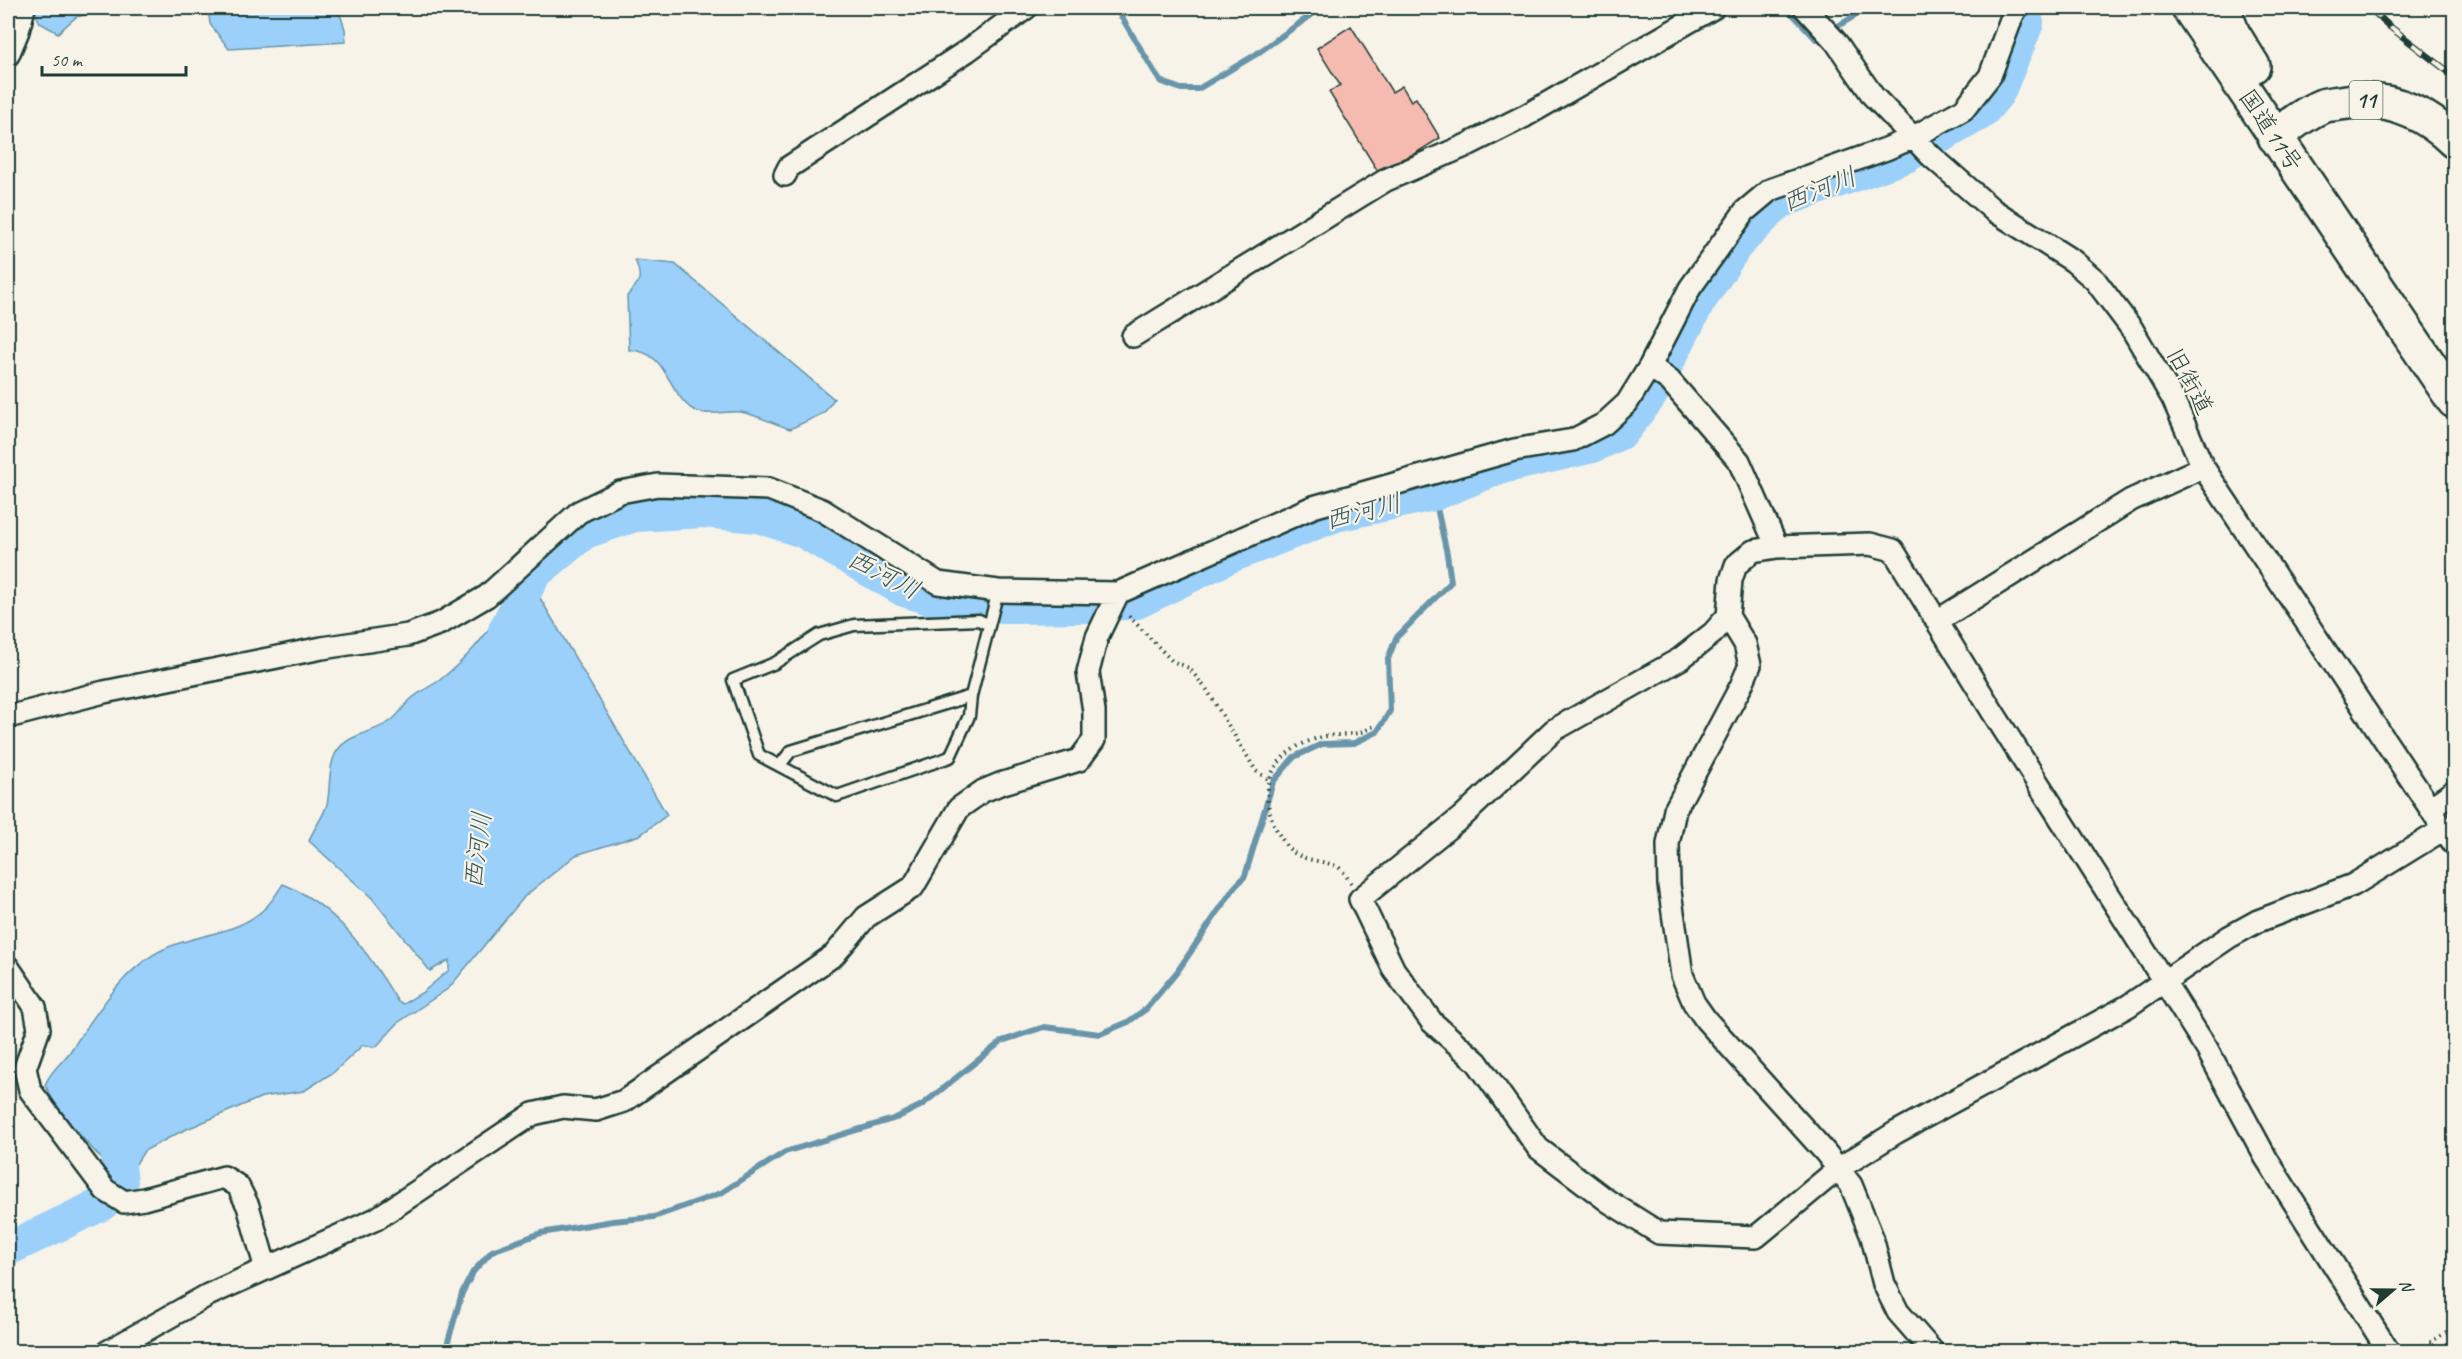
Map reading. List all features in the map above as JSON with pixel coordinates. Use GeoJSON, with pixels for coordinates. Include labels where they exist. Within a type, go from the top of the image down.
{"type":"FeatureCollection","features":[{"type":"Feature","properties":{"kind":"highway","name":"国道11号"},"geometry":{"type":"LineString","coordinates":[[2190,8],[2283,131]]}},
{"type":"Feature","properties":{"kind":"highway","name":"国道11号"},"geometry":{"type":"LineString","coordinates":[[2223,8],[2233,34],[2283,131],[2354,252],[2454,401]]}},
{"type":"Feature","properties":{"kind":"highway","name":"11"},"geometry":{"type":"LineString","coordinates":[[2283,131],[2322,106],[2356,100],[2387,102],[2414,110],[2440,127],[2454,141]]}},
{"type":"Feature","properties":{"kind":"street"},"geometry":{"type":"LineString","coordinates":[[8,55],[24,8]]}},
{"type":"Feature","properties":{"kind":"street"},"geometry":{"type":"LineString","coordinates":[[785,175],[789,167],[967,51],[1026,8]]}},
{"type":"Feature","properties":{"kind":"street"},"geometry":{"type":"LineString","coordinates":[[1133,336],[1386,180],[1525,116],[1713,8]]}},
{"type":"Feature","properties":{"kind":"street"},"geometry":{"type":"LineString","coordinates":[[8,717],[104,692],[322,648],[408,635],[441,623],[487,596],[579,512],[620,492],[658,485],[769,489],[822,510],[938,583],[996,595],[1115,599],[1313,507],[1514,450],[1573,440],[1604,424],[1658,373],[1690,288],[1744,211],[1770,190],[1913,138],[1965,109],[1990,76],[2018,8]]}},
{"type":"Feature","properties":{"kind":"street","name":"旧街道"},"geometry":{"type":"LineString","coordinates":[[1813,15],[1836,42],[1873,96],[1930,155],[1993,210],[2073,261],[2095,280],[2132,329],[2173,399],[2203,467],[2449,836]]}},
{"type":"Feature","properties":{"kind":"street"},"geometry":{"type":"LineString","coordinates":[[1658,373],[1739,461],[1777,547]]}},
{"type":"Feature","properties":{"kind":"street"},"geometry":{"type":"LineString","coordinates":[[1937,621],[2131,500],[2203,467]]}},
{"type":"Feature","properties":{"kind":"street"},"geometry":{"type":"LineString","coordinates":[[1933,1352],[1898,1312],[1884,1284],[1872,1237],[1851,1185],[1706,1020],[1694,1003],[1682,975],[1668,885],[1668,844],[1675,810],[1750,665],[1745,644],[1728,616],[1731,580],[1736,565],[1752,551],[1777,547],[1870,544],[1893,550],[2207,1049],[2266,1158],[2390,1352]]}},
{"type":"Feature","properties":{"kind":"street"},"geometry":{"type":"LineString","coordinates":[[107,1352],[208,1295],[376,1219],[533,1114],[563,1107],[596,1110],[624,1101],[834,955],[866,917],[913,887],[959,808],[983,791],[1000,784],[1079,760],[1094,740],[1094,711],[1088,672],[1097,637],[1115,599]]}},
{"type":"Feature","properties":{"kind":"street"},"geometry":{"type":"LineString","coordinates":[[1728,616],[1713,633],[1680,659],[1554,730],[1463,816],[1360,899],[1394,970],[1432,1022],[1477,1062],[1538,1148],[1608,1201],[1659,1233],[1756,1237],[1838,1169],[1895,1133],[2128,1006],[2229,937],[2258,921],[2353,885],[2449,836]]}},
{"type":"Feature","properties":{"kind":"street"},"geometry":{"type":"LineString","coordinates":[[2430,808],[2454,790]]}},
{"type":"Feature","properties":{"kind":"street"},"geometry":{"type":"LineString","coordinates":[[8,967],[35,1007],[39,1029],[25,1068],[30,1090],[105,1190],[124,1202],[144,1199],[225,1177],[238,1186],[248,1206],[266,1269]]}},
{"type":"Feature","properties":{"kind":"lane"},"geometry":{"type":"LineString","coordinates":[[989,625],[979,620],[854,625],[819,635],[775,663],[733,680],[759,755],[837,796],[950,757],[969,716],[971,696],[989,625],[991,612],[996,595]]}},
{"type":"Feature","properties":{"kind":"lane"},"geometry":{"type":"LineString","coordinates":[[780,765],[791,751],[971,696]]}},
{"type":"Feature","properties":{"kind":"path"},"geometry":{"type":"LineString","coordinates":[[1115,599],[1172,661],[1189,668],[1207,690],[1256,771],[1268,779]]}},
{"type":"Feature","properties":{"kind":"path"},"geometry":{"type":"LineString","coordinates":[[1360,899],[1338,866],[1295,855],[1286,846],[1272,822],[1266,789],[1268,779],[1279,762],[1295,746],[1333,734],[1354,735],[1365,732],[1376,724]]}},
{"type":"Feature","properties":{"kind":"path"},"geometry":{"type":"LineString","coordinates":[[2415,1352],[2454,1327]]}},
{"type":"Feature","properties":{"kind":"water"},"geometry":{"type":"Polygon","coordinates":[[[33,8],[117,8],[76,17],[58,33],[40,23],[33,8]]]}},
{"type":"Feature","properties":{"kind":"water"},"geometry":{"type":"Polygon","coordinates":[[[208,8],[338,8],[345,29],[346,42],[229,49],[210,24],[208,8]]]}},
{"type":"Feature","properties":{"kind":"water"},"geometry":{"type":"Polygon","coordinates":[[[635,260],[675,264],[834,399],[824,413],[790,429],[747,413],[706,413],[693,410],[680,397],[658,362],[651,356],[629,350],[627,296],[639,280],[635,260]]]}},
{"type":"Feature","properties":{"kind":"water"},"geometry":{"type":"Polygon","coordinates":[[[526,590],[536,591],[667,815],[640,835],[576,855],[525,896],[449,988],[399,1022],[376,1047],[363,1045],[334,1072],[304,1091],[262,1097],[180,1132],[144,1151],[132,1170],[126,1186],[61,1114],[45,1085],[52,1072],[69,1053],[125,977],[154,954],[171,946],[246,922],[267,906],[283,884],[319,905],[350,933],[376,967],[398,1002],[403,1004],[423,992],[449,970],[449,960],[430,971],[372,898],[309,841],[326,809],[331,767],[340,747],[351,739],[389,722],[418,693],[449,673],[490,628],[498,609],[526,590]]]}},
{"type":"Feature","properties":{"kind":"building"},"geometry":{"type":"Polygon","coordinates":[[[1351,26],[1392,92],[1402,86],[1411,101],[1416,98],[1440,138],[1416,153],[1377,170],[1329,92],[1340,85],[1317,48],[1351,26]]]}},
{"type":"Feature","properties":{"kind":"waterway"},"geometry":{"type":"LineString","coordinates":[[1116,8],[1160,81],[1181,89],[1198,89],[1255,55],[1321,8]]}},
{"type":"Feature","properties":{"kind":"waterway"},"geometry":{"type":"LineString","coordinates":[[1787,8],[1816,39],[1868,8]]}},
{"type":"Feature","properties":{"kind":"waterway","name":"西河川"},"geometry":{"type":"LineString","coordinates":[[505,630],[534,574],[585,532],[635,515],[704,511],[758,516],[803,531],[904,590],[943,602],[1016,607],[1086,606],[1137,602],[1228,557],[1336,515],[1434,494],[1498,468],[1593,446],[1622,432],[1650,396],[1698,303],[1736,245],[1779,202],[1906,156],[1981,113],[1998,93],[2027,23]]}},
{"type":"Feature","properties":{"kind":"waterway"},"geometry":{"type":"LineString","coordinates":[[445,1352],[462,1293],[473,1272],[492,1251],[541,1233],[654,1217],[721,1193],[785,1152],[896,1118],[922,1105],[1002,1041],[1044,1027],[1100,1034],[1128,1022],[1146,1009],[1177,972],[1234,888],[1245,876],[1273,782],[1294,757],[1322,744],[1354,743],[1377,732],[1390,711],[1388,659],[1396,638],[1451,582],[1434,494]]}},
{"type":"Feature","properties":{"kind":"waterway","name":"西河川"},"geometry":{"type":"LineString","coordinates":[[8,1249],[102,1204],[121,1182],[117,1150],[128,1141]]}},
{"type":"Feature","properties":{"kind":"railway"},"geometry":{"type":"LineString","coordinates":[[2370,8],[2389,26],[2454,76]]}}]}
